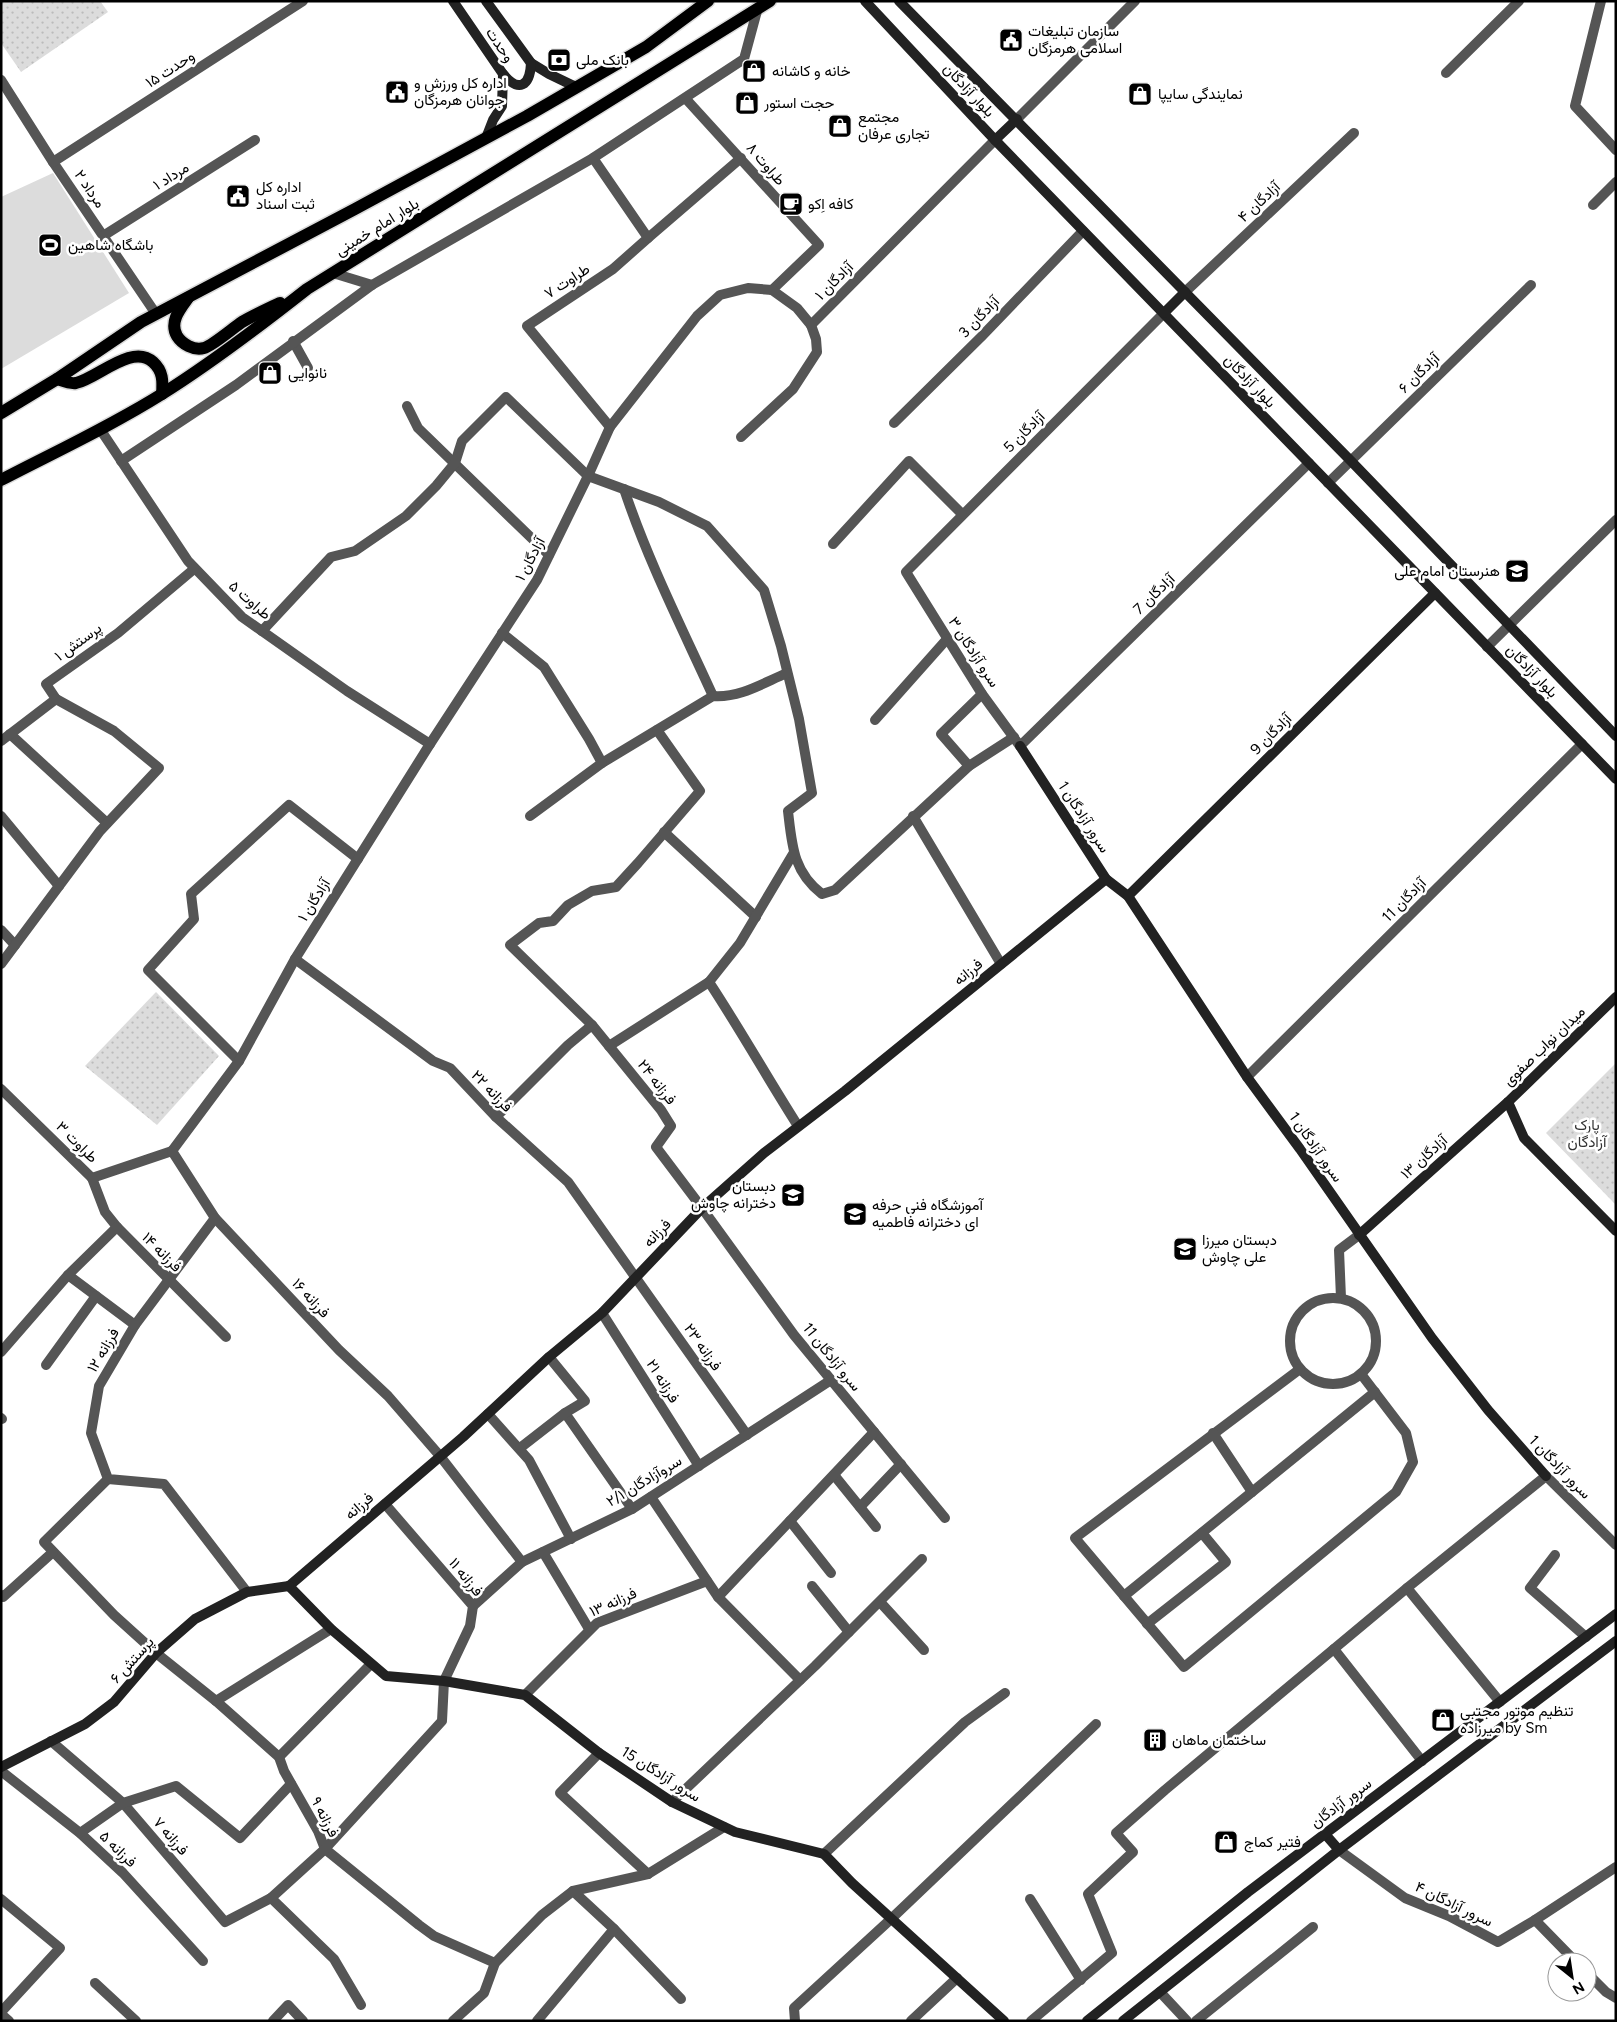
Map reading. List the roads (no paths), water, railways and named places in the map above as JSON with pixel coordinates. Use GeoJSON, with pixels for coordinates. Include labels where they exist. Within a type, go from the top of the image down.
{"type":"FeatureCollection","features":[{"type":"Feature","properties":{"kind":"main road","name":"بلوار امام خمینی"},"geometry":{"type":"LineString","coordinates":[[1,413],[57,379],[141,322],[486,138],[646,47],[708,1]]}},
{"type":"Feature","properties":{"kind":"main road","name":"بلوار امام خمینی"},"geometry":{"type":"LineString","coordinates":[[1,480],[100,429],[162,394],[256,329],[307,289],[757,11],[770,1]]}},
{"type":"Feature","properties":{"kind":"main road"},"geometry":{"type":"LineString","coordinates":[[190,296],[179,310],[174,321],[176,334],[183,344],[193,348],[204,348],[241,323],[307,289]]}},
{"type":"Feature","properties":{"kind":"main road"},"geometry":{"type":"LineString","coordinates":[[57,379],[74,384],[90,378],[123,360],[135,356],[145,357],[158,369],[163,378],[162,394]]}},
{"type":"Feature","properties":{"kind":"street","name":"وحدت ۱۵"},"geometry":{"type":"LineString","coordinates":[[53,162],[303,1]]}},
{"type":"Feature","properties":{"kind":"street","name":"وحدت"},"geometry":{"type":"LineString","coordinates":[[453,1],[503,74],[502,106],[493,120],[486,138]]}},
{"type":"Feature","properties":{"kind":"street","name":"وحدت"},"geometry":{"type":"LineString","coordinates":[[486,1],[531,63],[576,87]]}},
{"type":"Feature","properties":{"kind":"street","name":"بلوار آزادگان"},"geometry":{"type":"LineString","coordinates":[[866,1],[995,140],[1616,779]]}},
{"type":"Feature","properties":{"kind":"street","name":"بلوار آزادگان"},"geometry":{"type":"LineString","coordinates":[[899,1],[1351,461],[1616,736]]}},
{"type":"Feature","properties":{"kind":"street"},"geometry":{"type":"LineString","coordinates":[[995,140],[1136,1]]}},
{"type":"Feature","properties":{"kind":"street"},"geometry":{"type":"LineString","coordinates":[[1446,73],[1519,1]]}},
{"type":"Feature","properties":{"kind":"street"},"geometry":{"type":"LineString","coordinates":[[1601,1],[1575,106],[1616,150]]}},
{"type":"Feature","properties":{"kind":"street"},"geometry":{"type":"LineString","coordinates":[[121,461],[236,385],[372,285],[594,158],[744,59],[757,11]]}},
{"type":"Feature","properties":{"kind":"street"},"geometry":{"type":"LineString","coordinates":[[503,74],[510,82],[516,85],[523,84],[531,76],[531,63]]}},
{"type":"Feature","properties":{"kind":"street","name":"مرداد ۲"},"geometry":{"type":"LineString","coordinates":[[1,80],[53,162],[156,314]]}},
{"type":"Feature","properties":{"kind":"street","name":"طراوت ۸"},"geometry":{"type":"LineString","coordinates":[[686,99],[819,245],[772,290]]}},
{"type":"Feature","properties":{"kind":"street","name":"آزادگان ۴"},"geometry":{"type":"LineString","coordinates":[[1185,292],[1354,133]]}},
{"type":"Feature","properties":{"kind":"street","name":"مرداد ۱"},"geometry":{"type":"LineString","coordinates":[[103,236],[255,140]]}},
{"type":"Feature","properties":{"kind":"street","name":"آزادگان ۱"},"geometry":{"type":"LineString","coordinates":[[172,1151],[239,1061],[295,959],[430,744],[537,580],[610,427],[697,316],[720,295],[748,288],[772,290],[797,308],[811,325],[995,140]]}},
{"type":"Feature","properties":{"kind":"street"},"geometry":{"type":"LineString","coordinates":[[594,158],[648,238],[741,158]]}},
{"type":"Feature","properties":{"kind":"street"},"geometry":{"type":"LineString","coordinates":[[1593,206],[1616,182]]}},
{"type":"Feature","properties":{"kind":"street","name":"آزادگان 3"},"geometry":{"type":"LineString","coordinates":[[894,423],[981,337],[1083,231]]}},
{"type":"Feature","properties":{"kind":"street","name":"طراوت ۷"},"geometry":{"type":"LineString","coordinates":[[610,427],[527,326],[613,269],[648,238]]}},
{"type":"Feature","properties":{"kind":"street"},"geometry":{"type":"LineString","coordinates":[[333,274],[372,285]]}},
{"type":"Feature","properties":{"kind":"street","name":"آزادگان ۶"},"geometry":{"type":"LineString","coordinates":[[1328,483],[1531,284]]}},
{"type":"Feature","properties":{"kind":"street"},"geometry":{"type":"LineString","coordinates":[[1164,313],[1185,292]]}},
{"type":"Feature","properties":{"kind":"street","name":"آزادگان 5"},"geometry":{"type":"LineString","coordinates":[[906,572],[1164,313]]}},
{"type":"Feature","properties":{"kind":"street"},"geometry":{"type":"LineString","coordinates":[[741,437],[793,390],[817,352],[816,338],[811,325]]}},
{"type":"Feature","properties":{"kind":"street"},"geometry":{"type":"LineString","coordinates":[[294,341],[308,368]]}},
{"type":"Feature","properties":{"kind":"street"},"geometry":{"type":"LineString","coordinates":[[262,631],[331,557],[355,551],[406,516],[436,486],[455,463],[462,441],[506,397],[588,476],[659,502],[707,526],[764,590],[781,646],[799,718],[812,793],[788,811],[793,854],[802,875],[822,894],[835,890],[969,766],[1014,737]]}},
{"type":"Feature","properties":{"kind":"street"},"geometry":{"type":"LineString","coordinates":[[407,406],[418,428],[549,555]]}},
{"type":"Feature","properties":{"kind":"street","name":"طراوت ۵"},"geometry":{"type":"LineString","coordinates":[[100,429],[194,569],[242,617],[347,691],[430,744]]}},
{"type":"Feature","properties":{"kind":"street"},"geometry":{"type":"LineString","coordinates":[[833,544],[909,461],[962,514]]}},
{"type":"Feature","properties":{"kind":"street","name":"آزادگان 7"},"geometry":{"type":"LineString","coordinates":[[1020,746],[1309,463]]}},
{"type":"Feature","properties":{"kind":"street"},"geometry":{"type":"LineString","coordinates":[[624,489],[632,515],[661,584],[714,696]]}},
{"type":"Feature","properties":{"kind":"street"},"geometry":{"type":"LineString","coordinates":[[1487,647],[1616,520]]}},
{"type":"Feature","properties":{"kind":"street","name":"پرستش ۱"},"geometry":{"type":"LineString","coordinates":[[56,699],[46,684],[118,632],[194,569]]}},
{"type":"Feature","properties":{"kind":"street","name":"سرو آزادگان ۳"},"geometry":{"type":"LineString","coordinates":[[906,572],[982,694],[1020,746]]}},
{"type":"Feature","properties":{"kind":"street","name":"آزادگان 9"},"geometry":{"type":"LineString","coordinates":[[1128,896],[1435,593]]}},
{"type":"Feature","properties":{"kind":"street"},"geometry":{"type":"LineString","coordinates":[[502,633],[516,642],[544,667],[602,763]]}},
{"type":"Feature","properties":{"kind":"street"},"geometry":{"type":"LineString","coordinates":[[875,720],[947,639]]}},
{"type":"Feature","properties":{"kind":"street"},"geometry":{"type":"LineString","coordinates":[[530,816],[602,763],[714,696],[727,697],[740,694],[787,673]]}},
{"type":"Feature","properties":{"kind":"street"},"geometry":{"type":"LineString","coordinates":[[969,766],[941,734],[982,694]]}},
{"type":"Feature","properties":{"kind":"street"},"geometry":{"type":"LineString","coordinates":[[1,741],[56,699],[114,731],[159,768],[107,823],[1,964]]}},
{"type":"Feature","properties":{"kind":"street"},"geometry":{"type":"LineString","coordinates":[[658,730],[700,791],[664,832],[756,917]]}},
{"type":"Feature","properties":{"kind":"street"},"geometry":{"type":"LineString","coordinates":[[10,734],[107,823]]}},
{"type":"Feature","properties":{"kind":"street","name":"آزادگان 11"},"geometry":{"type":"LineString","coordinates":[[1247,1077],[1582,744]]}},
{"type":"Feature","properties":{"kind":"street","name":"سرور آزادگان 1"},"geometry":{"type":"LineString","coordinates":[[1020,746],[1106,879],[1128,896],[1247,1077],[1432,1338],[1488,1410],[1546,1476],[1616,1545]]}},
{"type":"Feature","properties":{"kind":"street"},"geometry":{"type":"LineString","coordinates":[[239,1061],[148,970],[194,919],[191,894],[289,805],[358,859]]}},
{"type":"Feature","properties":{"kind":"street"},"geometry":{"type":"LineString","coordinates":[[1,816],[60,886]]}},
{"type":"Feature","properties":{"kind":"street"},"geometry":{"type":"LineString","coordinates":[[914,816],[1002,964]]}},
{"type":"Feature","properties":{"kind":"street","name":"فرزانه ۲۴"},"geometry":{"type":"LineString","coordinates":[[664,832],[616,886],[592,891],[568,905],[553,921],[539,922],[510,945],[592,1025],[661,1110],[671,1126],[656,1147],[702,1208]]}},
{"type":"Feature","properties":{"kind":"street"},"geometry":{"type":"LineString","coordinates":[[609,1046],[709,982],[740,943],[793,854]]}},
{"type":"Feature","properties":{"kind":"street","name":"فرزانه"},"geometry":{"type":"LineString","coordinates":[[289,1586],[488,1414],[549,1357],[602,1313],[702,1208],[764,1153],[1106,879]]}},
{"type":"Feature","properties":{"kind":"street"},"geometry":{"type":"LineString","coordinates":[[1,930],[15,945]]}},
{"type":"Feature","properties":{"kind":"street","name":"فرزانه ۲۲"},"geometry":{"type":"LineString","coordinates":[[295,959],[433,1061],[450,1068],[496,1117],[568,1182],[636,1277]]}},
{"type":"Feature","properties":{"kind":"street"},"geometry":{"type":"LineString","coordinates":[[709,982],[739,1027],[763,1071],[798,1126]]}},
{"type":"Feature","properties":{"kind":"street","name":"میدان نواب صفوی"},"geometry":{"type":"LineString","coordinates":[[1616,997],[1508,1102],[1524,1138],[1616,1231]]}},
{"type":"Feature","properties":{"kind":"street"},"geometry":{"type":"LineString","coordinates":[[496,1117],[568,1045],[592,1025]]}},
{"type":"Feature","properties":{"kind":"street","name":"طراوت ۳"},"geometry":{"type":"LineString","coordinates":[[1,1089],[92,1178],[172,1151]]}},
{"type":"Feature","properties":{"kind":"street","name":"آزادگان ۱۳"},"geometry":{"type":"LineString","coordinates":[[1360,1235],[1508,1102]]}},
{"type":"Feature","properties":{"kind":"street","name":"فرزانه ۱۶"},"geometry":{"type":"LineString","coordinates":[[172,1151],[216,1218],[339,1350],[388,1396],[440,1456],[522,1562]]}},
{"type":"Feature","properties":{"kind":"street","name":"فرزانه ۱۴"},"geometry":{"type":"LineString","coordinates":[[92,1178],[105,1212],[117,1227],[226,1337]]}},
{"type":"Feature","properties":{"kind":"street","name":"سرو آزادگان 11"},"geometry":{"type":"LineString","coordinates":[[702,1208],[794,1335],[945,1518]]}},
{"type":"Feature","properties":{"kind":"street","name":"فرزانه ۱۲"},"geometry":{"type":"LineString","coordinates":[[108,1479],[92,1433],[99,1386],[135,1325],[216,1218]]}},
{"type":"Feature","properties":{"kind":"street"},"geometry":{"type":"LineString","coordinates":[[1,1352],[68,1276],[117,1227]]}},
{"type":"Feature","properties":{"kind":"street"},"geometry":{"type":"LineString","coordinates":[[1341,1298],[1339,1250],[1360,1235]]}},
{"type":"Feature","properties":{"kind":"street"},"geometry":{"type":"LineString","coordinates":[[68,1276],[135,1325]]}},
{"type":"Feature","properties":{"kind":"street","name":"فرزانه ۲۳"},"geometry":{"type":"LineString","coordinates":[[636,1277],[746,1434]]}},
{"type":"Feature","properties":{"kind":"street"},"geometry":{"type":"LineString","coordinates":[[46,1365],[96,1296]]}},
{"type":"Feature","properties":{"kind":"street"},"geometry":{"type":"LineString","coordinates":[[1341,1298],[1355,1304],[1365,1312],[1373,1324],[1376,1350],[1362,1374],[1350,1381],[1336,1384],[1316,1380],[1300,1369],[1292,1356],[1290,1341],[1293,1326],[1300,1313],[1312,1304],[1326,1299],[1341,1298]]}},
{"type":"Feature","properties":{"kind":"street","name":"فرزانه ۲۱"},"geometry":{"type":"LineString","coordinates":[[602,1313],[699,1466]]}},
{"type":"Feature","properties":{"kind":"street"},"geometry":{"type":"LineString","coordinates":[[520,1448],[565,1413],[585,1401],[549,1357]]}},
{"type":"Feature","properties":{"kind":"street"},"geometry":{"type":"LineString","coordinates":[[1300,1369],[1075,1538],[1184,1667],[1396,1492],[1412,1462],[1406,1433],[1362,1374]]}},
{"type":"Feature","properties":{"kind":"street","name":"۲/۱ سروآزادگان"},"geometry":{"type":"LineString","coordinates":[[473,1606],[522,1562],[632,1509],[831,1380]]}},
{"type":"Feature","properties":{"kind":"street"},"geometry":{"type":"LineString","coordinates":[[1124,1596],[1375,1392]]}},
{"type":"Feature","properties":{"kind":"street"},"geometry":{"type":"LineString","coordinates":[[565,1413],[632,1509]]}},
{"type":"Feature","properties":{"kind":"street"},"geometry":{"type":"LineString","coordinates":[[488,1414],[520,1448],[528,1460],[571,1539]]}},
{"type":"Feature","properties":{"kind":"street"},"geometry":{"type":"LineString","coordinates":[[718,1597],[874,1432]]}},
{"type":"Feature","properties":{"kind":"street"},"geometry":{"type":"LineString","coordinates":[[1213,1433],[1252,1492]]}},
{"type":"Feature","properties":{"kind":"street"},"geometry":{"type":"LineString","coordinates":[[860,1507],[901,1464]]}},
{"type":"Feature","properties":{"kind":"street"},"geometry":{"type":"LineString","coordinates":[[834,1475],[876,1526]]}},
{"type":"Feature","properties":{"kind":"street"},"geometry":{"type":"LineString","coordinates":[[1031,2021],[1112,1953],[1088,1894],[1133,1852],[1116,1833],[1406,1588],[1546,1476]]}},
{"type":"Feature","properties":{"kind":"street"},"geometry":{"type":"LineString","coordinates":[[108,1479],[164,1484],[247,1592]]}},
{"type":"Feature","properties":{"kind":"street","name":"فرزانه ۹"},"geometry":{"type":"LineString","coordinates":[[108,1479],[44,1542],[114,1615],[279,1757],[291,1784],[318,1831],[325,1849],[434,1936],[495,1963]]}},
{"type":"Feature","properties":{"kind":"street"},"geometry":{"type":"LineString","coordinates":[[651,1497],[718,1597],[800,1680]]}},
{"type":"Feature","properties":{"kind":"street","name":"فرزانه ۱۱"},"geometry":{"type":"LineString","coordinates":[[385,1504],[473,1606],[470,1626],[444,1681]]}},
{"type":"Feature","properties":{"kind":"street"},"geometry":{"type":"LineString","coordinates":[[790,1521],[831,1573]]}},
{"type":"Feature","properties":{"kind":"street"},"geometry":{"type":"LineString","coordinates":[[1147,1624],[1226,1562],[1202,1533]]}},
{"type":"Feature","properties":{"kind":"street"},"geometry":{"type":"LineString","coordinates":[[1,1595],[3,1597],[53,1552]]}},
{"type":"Feature","properties":{"kind":"street"},"geometry":{"type":"LineString","coordinates":[[543,1552],[589,1630]]}},
{"type":"Feature","properties":{"kind":"street"},"geometry":{"type":"LineString","coordinates":[[1555,1555],[1530,1588],[1586,1637]]}},
{"type":"Feature","properties":{"kind":"street"},"geometry":{"type":"LineString","coordinates":[[672,1802],[800,1680],[922,1559]]}},
{"type":"Feature","properties":{"kind":"street","name":"فرزانه ۱۳"},"geometry":{"type":"LineString","coordinates":[[525,1695],[589,1630],[604,1619],[707,1581]]}},
{"type":"Feature","properties":{"kind":"street","name":"پرستش ۶"},"geometry":{"type":"LineString","coordinates":[[1,1767],[85,1724],[114,1702],[156,1653],[195,1619],[247,1592],[289,1586]]}},
{"type":"Feature","properties":{"kind":"street","name":"سرور آزادگان 15"},"geometry":{"type":"LineString","coordinates":[[289,1586],[331,1629],[370,1665],[386,1676],[444,1681],[525,1695],[600,1753],[672,1802],[724,1827],[754,1838],[824,1854]]}},
{"type":"Feature","properties":{"kind":"street"},"geometry":{"type":"LineString","coordinates":[[812,1586],[849,1632]]}},
{"type":"Feature","properties":{"kind":"street"},"geometry":{"type":"LineString","coordinates":[[1406,1588],[1500,1702]]}},
{"type":"Feature","properties":{"kind":"street"},"geometry":{"type":"LineString","coordinates":[[880,1602],[924,1650]]}},
{"type":"Feature","properties":{"kind":"street","name":"سرور آزادگان"},"geometry":{"type":"LineString","coordinates":[[1087,2021],[1248,1892],[1616,1614]]}},
{"type":"Feature","properties":{"kind":"street"},"geometry":{"type":"LineString","coordinates":[[216,1701],[331,1629]]}},
{"type":"Feature","properties":{"kind":"street"},"geometry":{"type":"LineString","coordinates":[[1123,2021],[1339,1850],[1616,1641]]}},
{"type":"Feature","properties":{"kind":"street"},"geometry":{"type":"LineString","coordinates":[[1334,1649],[1422,1761]]}},
{"type":"Feature","properties":{"kind":"street"},"geometry":{"type":"LineString","coordinates":[[279,1757],[370,1665]]}},
{"type":"Feature","properties":{"kind":"street"},"geometry":{"type":"LineString","coordinates":[[361,2005],[334,1959],[271,1898],[325,1849],[442,1721],[444,1681]]}},
{"type":"Feature","properties":{"kind":"street"},"geometry":{"type":"LineString","coordinates":[[1004,2021],[891,1919],[824,1854],[965,1722],[1005,1693]]}},
{"type":"Feature","properties":{"kind":"street"},"geometry":{"type":"LineString","coordinates":[[795,2021],[794,2008],[891,1919],[1096,1724]]}},
{"type":"Feature","properties":{"kind":"street","name":"فرزانه ۷"},"geometry":{"type":"LineString","coordinates":[[51,1741],[123,1803],[225,1922],[271,1898]]}},
{"type":"Feature","properties":{"kind":"street"},"geometry":{"type":"LineString","coordinates":[[600,1753],[560,1793],[648,1874]]}},
{"type":"Feature","properties":{"kind":"street","name":"فرزانه ۵"},"geometry":{"type":"LineString","coordinates":[[1,1771],[80,1833],[123,1873],[203,1961]]}},
{"type":"Feature","properties":{"kind":"street"},"geometry":{"type":"LineString","coordinates":[[80,1833],[123,1803],[176,1786],[240,1838],[291,1784]]}},
{"type":"Feature","properties":{"kind":"street"},"geometry":{"type":"LineString","coordinates":[[453,2021],[484,1993],[495,1963],[542,1915],[573,1891],[648,1874],[724,1827]]}},
{"type":"Feature","properties":{"kind":"street"},"geometry":{"type":"LineString","coordinates":[[1325,1834],[1339,1850]]}},
{"type":"Feature","properties":{"kind":"street","name":"سرور آزادگان ۴"},"geometry":{"type":"LineString","coordinates":[[1339,1850],[1405,1898],[1449,1916],[1498,1942],[1535,1920]]}},
{"type":"Feature","properties":{"kind":"street"},"geometry":{"type":"LineString","coordinates":[[1566,1952],[1535,1920],[1616,1867]]}},
{"type":"Feature","properties":{"kind":"street"},"geometry":{"type":"LineString","coordinates":[[573,1891],[614,1929],[681,1999]]}},
{"type":"Feature","properties":{"kind":"street"},"geometry":{"type":"LineString","coordinates":[[1,1899],[60,1948],[1,2013],[9,2021]]}},
{"type":"Feature","properties":{"kind":"street"},"geometry":{"type":"LineString","coordinates":[[1030,1899],[1081,1980]]}},
{"type":"Feature","properties":{"kind":"street"},"geometry":{"type":"LineString","coordinates":[[1196,2021],[1313,1927]]}},
{"type":"Feature","properties":{"kind":"street"},"geometry":{"type":"LineString","coordinates":[[538,2021],[614,1929]]}},
{"type":"Feature","properties":{"kind":"street"},"geometry":{"type":"LineString","coordinates":[[911,2021],[957,1978]]}},
{"type":"Feature","properties":{"kind":"street"},"geometry":{"type":"LineString","coordinates":[[95,1983],[136,2021]]}},
{"type":"Feature","properties":{"kind":"street"},"geometry":{"type":"LineString","coordinates":[[1597,1983],[1616,1998]]}},
{"type":"Feature","properties":{"kind":"street"},"geometry":{"type":"LineString","coordinates":[[1160,1992],[1187,2021]]}},
{"type":"Feature","properties":{"kind":"street"},"geometry":{"type":"LineString","coordinates":[[273,2021],[288,2006],[303,2021]]}},
{"type":"Feature","properties":{"kind":"place","name":"سازمان تبلیغات اسلامی هرمزگان"},"geometry":{"type":"Point","coordinates":[1011,40]}},
{"type":"Feature","properties":{"kind":"place","name":"بانک ملی"},"geometry":{"type":"Point","coordinates":[559,60]}},
{"type":"Feature","properties":{"kind":"place","name":"خانه و کاشانه"},"geometry":{"type":"Point","coordinates":[754,71]}},
{"type":"Feature","properties":{"kind":"place","name":"اداره کل ورزش و جوانان هرمزگان"},"geometry":{"type":"Point","coordinates":[397,92]}},
{"type":"Feature","properties":{"kind":"place","name":"نمایندگی سایپا"},"geometry":{"type":"Point","coordinates":[1140,94]}},
{"type":"Feature","properties":{"kind":"place","name":"حجت استور"},"geometry":{"type":"Point","coordinates":[747,103]}},
{"type":"Feature","properties":{"kind":"place","name":"مجتمع تجاری عرفان"},"geometry":{"type":"Point","coordinates":[840,126]}},
{"type":"Feature","properties":{"kind":"place","name":"اداره کل ثبت اسناد"},"geometry":{"type":"Point","coordinates":[238,196]}},
{"type":"Feature","properties":{"kind":"place","name":"کافه اِکو"},"geometry":{"type":"Point","coordinates":[791,204]}},
{"type":"Feature","properties":{"kind":"place","name":"باشگاه شاهین"},"geometry":{"type":"Point","coordinates":[50,245]}},
{"type":"Feature","properties":{"kind":"place","name":"نانوایی"},"geometry":{"type":"Point","coordinates":[270,373]}},
{"type":"Feature","properties":{"kind":"place","name":"هنرستان امام علی"},"geometry":{"type":"Point","coordinates":[1517,571]}},
{"type":"Feature","properties":{"kind":"place","name":"دبستان دخترانه چاوش"},"geometry":{"type":"Point","coordinates":[793,1195]}},
{"type":"Feature","properties":{"kind":"place","name":"آموزشگاه فنی حرفه ای دخترانه فاطمیه"},"geometry":{"type":"Point","coordinates":[855,1214]}},
{"type":"Feature","properties":{"kind":"place","name":"دبستان میرزا علی چاوش"},"geometry":{"type":"Point","coordinates":[1185,1249]}},
{"type":"Feature","properties":{"kind":"place","name":"تنظیم موتور مجتبی میرزاده by Sm"},"geometry":{"type":"Point","coordinates":[1443,1720]}},
{"type":"Feature","properties":{"kind":"place","name":"ساختمان ماهان"},"geometry":{"type":"Point","coordinates":[1155,1740]}},
{"type":"Feature","properties":{"kind":"place","name":"فتیر کماج"},"geometry":{"type":"Point","coordinates":[1226,1842]}},
{"type":"Feature","properties":{"kind":"park label","name":"پارک آزادگان"},"geometry":{"type":"Point","coordinates":[1587,1134]}}]}
